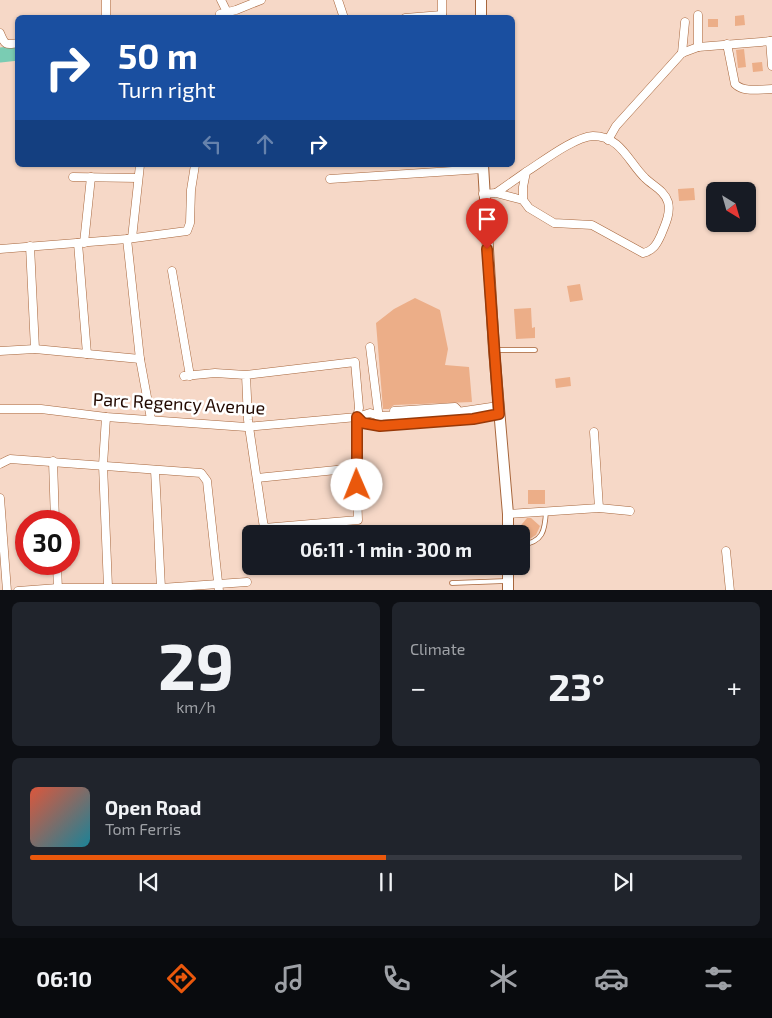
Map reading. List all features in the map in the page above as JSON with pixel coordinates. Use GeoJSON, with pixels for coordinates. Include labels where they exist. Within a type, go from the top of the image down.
{"type":"FeatureCollection","features":[{"type":"Feature","properties":{"kind":"main road"},"geometry":{"type":"LineString","coordinates":[[481,0],[481,15]]}},
{"type":"Feature","properties":{"kind":"main road"},"geometry":{"type":"LineString","coordinates":[[483,167],[483,194],[498,410],[508,525]]}},
{"type":"Feature","properties":{"kind":"street"},"geometry":{"type":"LineString","coordinates":[[106,0],[106,15]]}},
{"type":"Feature","properties":{"kind":"street"},"geometry":{"type":"LineString","coordinates":[[221,0],[223,13],[261,0]]}},
{"type":"Feature","properties":{"kind":"street"},"geometry":{"type":"LineString","coordinates":[[338,0],[343,15]]}},
{"type":"Feature","properties":{"kind":"street"},"geometry":{"type":"LineString","coordinates":[[442,0],[442,15]]}},
{"type":"Feature","properties":{"kind":"street"},"geometry":{"type":"LineString","coordinates":[[698,15],[698,46]]}},
{"type":"Feature","properties":{"kind":"street"},"geometry":{"type":"LineString","coordinates":[[682,53],[685,22]]}},
{"type":"Feature","properties":{"kind":"street"},"geometry":{"type":"LineString","coordinates":[[0,33],[4,43],[15,43]]}},
{"type":"Feature","properties":{"kind":"street"},"geometry":{"type":"LineString","coordinates":[[608,140],[616,126],[682,53],[698,46],[771,41],[772,66]]}},
{"type":"Feature","properties":{"kind":"street"},"geometry":{"type":"LineString","coordinates":[[727,44],[737,86],[748,90],[772,88]]}},
{"type":"Feature","properties":{"kind":"street"},"geometry":{"type":"LineString","coordinates":[[496,193],[526,172],[576,141],[594,136],[608,140],[624,151],[644,177],[665,195],[669,204],[668,215],[658,243],[650,251],[643,252],[592,225],[554,223],[529,208],[524,200],[522,187],[526,172]]}},
{"type":"Feature","properties":{"kind":"street"},"geometry":{"type":"LineString","coordinates":[[140,167],[129,239],[140,359],[151,419]]}},
{"type":"Feature","properties":{"kind":"street"},"geometry":{"type":"LineString","coordinates":[[0,249],[129,239],[188,229],[195,167]]}},
{"type":"Feature","properties":{"kind":"street"},"geometry":{"type":"LineString","coordinates":[[330,179],[483,167]]}},
{"type":"Feature","properties":{"kind":"street"},"geometry":{"type":"LineString","coordinates":[[73,177],[138,178]]}},
{"type":"Feature","properties":{"kind":"street"},"geometry":{"type":"LineString","coordinates":[[87,354],[81,243],[91,177]]}},
{"type":"Feature","properties":{"kind":"street"},"geometry":{"type":"LineString","coordinates":[[483,194],[496,193],[524,200]]}},
{"type":"Feature","properties":{"kind":"street"},"geometry":{"type":"LineString","coordinates":[[30,246],[35,350]]}},
{"type":"Feature","properties":{"kind":"street"},"geometry":{"type":"LineString","coordinates":[[172,271],[187,376],[215,373],[246,375],[355,362],[359,408],[357,417],[356,468],[358,520],[264,528],[249,426],[246,375]]}},
{"type":"Feature","properties":{"kind":"street"},"geometry":{"type":"LineString","coordinates":[[370,347],[380,426]]}},
{"type":"Feature","properties":{"kind":"street"},"geometry":{"type":"LineString","coordinates":[[0,351],[35,350],[140,359]]}},
{"type":"Feature","properties":{"kind":"street","name":"Parc Regency Avenue"},"geometry":{"type":"LineString","coordinates":[[0,409],[41,408],[106,417],[197,422],[222,426],[249,426],[357,417],[447,406],[455,407],[458,416]]}},
{"type":"Feature","properties":{"kind":"street"},"geometry":{"type":"LineString","coordinates":[[357,417],[363,423],[380,426],[498,410]]}},
{"type":"Feature","properties":{"kind":"street"},"geometry":{"type":"LineString","coordinates":[[106,417],[103,465],[108,587]]}},
{"type":"Feature","properties":{"kind":"street"},"geometry":{"type":"LineString","coordinates":[[594,432],[599,508]]}},
{"type":"Feature","properties":{"kind":"street"},"geometry":{"type":"LineString","coordinates":[[0,464],[10,459],[199,473],[207,481],[218,587]]}},
{"type":"Feature","properties":{"kind":"street"},"geometry":{"type":"LineString","coordinates":[[54,461],[55,510]]}},
{"type":"Feature","properties":{"kind":"street"},"geometry":{"type":"LineString","coordinates":[[257,478],[356,468]]}},
{"type":"Feature","properties":{"kind":"street"},"geometry":{"type":"LineString","coordinates":[[155,470],[161,588]]}},
{"type":"Feature","properties":{"kind":"street"},"geometry":{"type":"LineString","coordinates":[[0,498],[6,590]]}},
{"type":"Feature","properties":{"kind":"street"},"geometry":{"type":"LineString","coordinates":[[508,514],[599,508],[630,511]]}},
{"type":"Feature","properties":{"kind":"street"},"geometry":{"type":"LineString","coordinates":[[726,551],[730,590]]}},
{"type":"Feature","properties":{"kind":"street"},"geometry":{"type":"LineString","coordinates":[[57,575],[58,589]]}},
{"type":"Feature","properties":{"kind":"street"},"geometry":{"type":"LineString","coordinates":[[18,590],[108,587],[133,590],[218,587],[247,582]]}},
{"type":"Feature","properties":{"kind":"lane"},"geometry":{"type":"LineString","coordinates":[[494,350],[535,350]]}},
{"type":"Feature","properties":{"kind":"lane"},"geometry":{"type":"LineString","coordinates":[[530,544],[537,540],[545,529],[546,512]]}},
{"type":"Feature","properties":{"kind":"lane"},"geometry":{"type":"LineString","coordinates":[[452,582],[508,586]]}},
{"type":"Feature","properties":{"kind":"building"},"geometry":{"type":"Polygon","coordinates":[[[744,15],[745,25],[735,26],[735,16],[744,15]]]}},
{"type":"Feature","properties":{"kind":"building"},"geometry":{"type":"Polygon","coordinates":[[[708,19],[718,19],[718,27],[708,27],[708,19]]]}},
{"type":"Feature","properties":{"kind":"building"},"geometry":{"type":"Polygon","coordinates":[[[744,49],[746,67],[738,68],[736,50],[744,49]]]}},
{"type":"Feature","properties":{"kind":"building"},"geometry":{"type":"Polygon","coordinates":[[[762,62],[763,71],[753,72],[752,63],[762,62]]]}},
{"type":"Feature","properties":{"kind":"building"},"geometry":{"type":"Polygon","coordinates":[[[694,188],[695,200],[679,201],[678,189],[694,188]]]}},
{"type":"Feature","properties":{"kind":"building"},"geometry":{"type":"Polygon","coordinates":[[[580,284],[583,300],[570,302],[567,286],[580,284]]]}},
{"type":"Feature","properties":{"kind":"building"},"geometry":{"type":"Polygon","coordinates":[[[415,298],[440,310],[448,349],[445,365],[469,367],[472,402],[394,405],[389,409],[383,409],[376,323],[394,309],[415,298]]]}},
{"type":"Feature","properties":{"kind":"building"},"geometry":{"type":"Polygon","coordinates":[[[531,308],[532,328],[535,327],[535,338],[516,339],[514,309],[531,308]]]}},
{"type":"Feature","properties":{"kind":"building"},"geometry":{"type":"Polygon","coordinates":[[[570,377],[571,386],[556,388],[555,379],[570,377]]]}},
{"type":"Feature","properties":{"kind":"building"},"geometry":{"type":"Polygon","coordinates":[[[528,490],[545,490],[545,504],[528,504],[528,490]]]}},
{"type":"Feature","properties":{"kind":"building"},"geometry":{"type":"Polygon","coordinates":[[[527,518],[531,518],[540,526],[536,535],[530,539],[530,525],[521,525],[527,518]]]}},
{"type":"Feature","properties":{"kind":"waterway"},"geometry":{"type":"LineString","coordinates":[[0,55],[15,53]]}},
{"type":"Feature","properties":{"kind":"route"},"geometry":{"type":"LineString","coordinates":[[357,485],[357,417],[363,423],[380,426],[473,419],[499,414],[487,249]]}}]}
